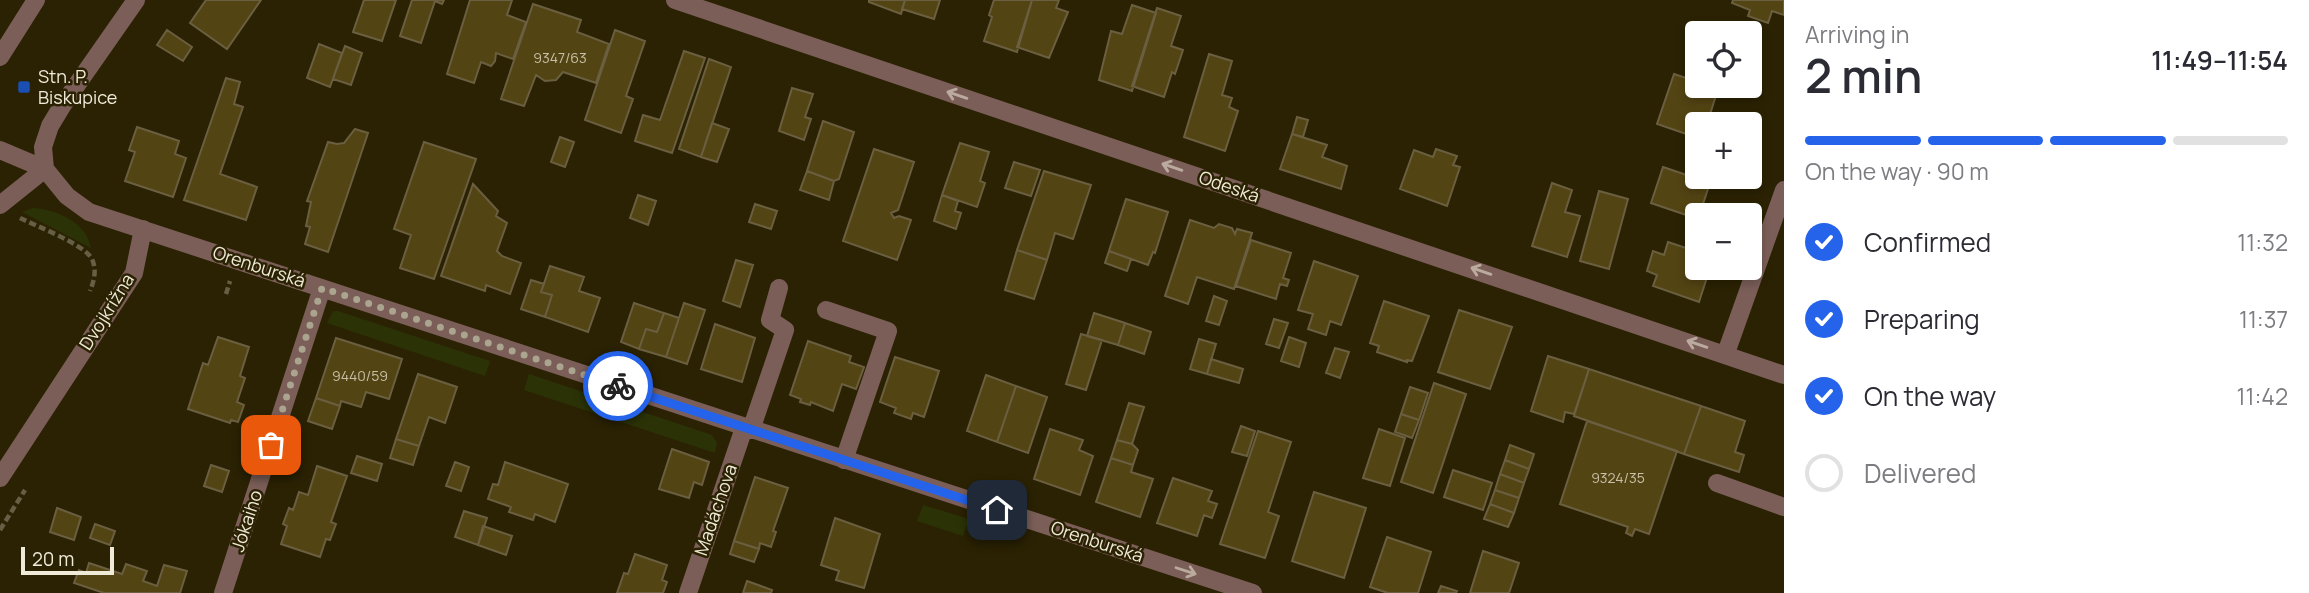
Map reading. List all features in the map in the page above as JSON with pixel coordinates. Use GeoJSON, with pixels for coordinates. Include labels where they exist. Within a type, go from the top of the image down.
{"type":"FeatureCollection","features":[{"type":"Feature","properties":{"kind":"street"},"geometry":{"type":"LineString","coordinates":[[0,57],[36,0]]}},
{"type":"Feature","properties":{"kind":"street"},"geometry":{"type":"LineString","coordinates":[[45,169],[43,147],[50,126],[136,0]]}},
{"type":"Feature","properties":{"kind":"street","name":"Odeská"},"geometry":{"type":"LineString","coordinates":[[675,0],[1784,374]]}},
{"type":"Feature","properties":{"kind":"street"},"geometry":{"type":"LineString","coordinates":[[0,150],[45,169],[67,196],[89,212],[143,229]]}},
{"type":"Feature","properties":{"kind":"street"},"geometry":{"type":"LineString","coordinates":[[0,205],[45,169]]}},
{"type":"Feature","properties":{"kind":"street"},"geometry":{"type":"LineString","coordinates":[[1726,354],[1784,190]]}},
{"type":"Feature","properties":{"kind":"street","name":"Orenburská"},"geometry":{"type":"LineString","coordinates":[[143,229],[1253,593]]}},
{"type":"Feature","properties":{"kind":"street","name":"Dvojkrížna"},"geometry":{"type":"LineString","coordinates":[[0,478],[134,273],[143,229]]}},
{"type":"Feature","properties":{"kind":"street","name":"Jókaiho"},"geometry":{"type":"LineString","coordinates":[[223,593],[322,288]]}},
{"type":"Feature","properties":{"kind":"street","name":"Madáchova"},"geometry":{"type":"LineString","coordinates":[[688,593],[785,330],[770,320],[779,288]]}},
{"type":"Feature","properties":{"kind":"street"},"geometry":{"type":"LineString","coordinates":[[826,310],[888,331],[844,460]]}},
{"type":"Feature","properties":{"kind":"street"},"geometry":{"type":"LineString","coordinates":[[1717,483],[1784,507]]}},
{"type":"Feature","properties":{"kind":"path"},"geometry":{"type":"LineString","coordinates":[[21,218],[87,252],[94,266],[95,279],[83,303]]}},
{"type":"Feature","properties":{"kind":"path"},"geometry":{"type":"LineString","coordinates":[[0,530],[25,490]]}},
{"type":"Feature","properties":{"kind":"green space"},"geometry":{"type":"Polygon","coordinates":[[[33,208],[51,211],[69,219],[83,231],[91,248],[22,212],[33,208]]]}},
{"type":"Feature","properties":{"kind":"green space"},"geometry":{"type":"Polygon","coordinates":[[[333,311],[490,361],[485,376],[327,323],[333,311]]]}},
{"type":"Feature","properties":{"kind":"green space"},"geometry":{"type":"Polygon","coordinates":[[[529,374],[712,435],[717,443],[715,453],[524,390],[529,374]]]}},
{"type":"Feature","properties":{"kind":"green space"},"geometry":{"type":"Polygon","coordinates":[[[923,505],[969,519],[963,536],[917,521],[923,505]]]}},
{"type":"Feature","properties":{"kind":"building"},"geometry":{"type":"Polygon","coordinates":[[[206,0],[261,0],[227,49],[190,23],[206,0]]]}},
{"type":"Feature","properties":{"kind":"building"},"geometry":{"type":"Polygon","coordinates":[[[364,0],[396,0],[382,41],[353,32],[364,0]]]}},
{"type":"Feature","properties":{"kind":"building"},"geometry":{"type":"Polygon","coordinates":[[[412,0],[444,0],[442,4],[435,1],[421,43],[400,36],[412,0]]]}},
{"type":"Feature","properties":{"kind":"building"},"geometry":{"type":"Polygon","coordinates":[[[470,0],[512,0],[507,15],[526,22],[513,59],[496,53],[491,66],[481,62],[474,83],[447,74],[470,0]]]}},
{"type":"Feature","properties":{"kind":"building"},"geometry":{"type":"Polygon","coordinates":[[[869,0],[905,0],[901,14],[869,0]]]}},
{"type":"Feature","properties":{"kind":"building"},"geometry":{"type":"Polygon","coordinates":[[[905,0],[940,0],[934,19],[902,9],[905,0]]]}},
{"type":"Feature","properties":{"kind":"building"},"geometry":{"type":"Polygon","coordinates":[[[994,0],[1032,0],[1017,52],[984,41],[994,0]]]}},
{"type":"Feature","properties":{"kind":"building"},"geometry":{"type":"Polygon","coordinates":[[[1032,0],[1059,0],[1056,8],[1068,12],[1049,58],[1017,47],[1032,0]]]}},
{"type":"Feature","properties":{"kind":"building"},"geometry":{"type":"Polygon","coordinates":[[[1733,0],[1784,0],[1784,15],[1772,11],[1768,23],[1748,16],[1750,10],[1732,3],[1733,0]]]}},
{"type":"Feature","properties":{"kind":"building"},"geometry":{"type":"Polygon","coordinates":[[[533,4],[581,20],[577,32],[609,44],[596,83],[563,72],[556,80],[545,81],[536,75],[524,106],[501,99],[533,4]]]}},
{"type":"Feature","properties":{"kind":"building"},"geometry":{"type":"Polygon","coordinates":[[[1132,5],[1156,13],[1132,91],[1099,80],[1111,31],[1122,34],[1132,5]]]}},
{"type":"Feature","properties":{"kind":"building"},"geometry":{"type":"Polygon","coordinates":[[[1157,8],[1181,16],[1171,46],[1183,50],[1164,97],[1132,86],[1157,8]]]}},
{"type":"Feature","properties":{"kind":"building"},"geometry":{"type":"Polygon","coordinates":[[[167,30],[192,47],[183,61],[157,45],[167,30]]]}},
{"type":"Feature","properties":{"kind":"building"},"geometry":{"type":"Polygon","coordinates":[[[615,30],[645,41],[626,96],[633,99],[621,133],[585,120],[615,30]]]}},
{"type":"Feature","properties":{"kind":"building"},"geometry":{"type":"Polygon","coordinates":[[[319,44],[342,53],[330,87],[307,78],[319,44]]]}},
{"type":"Feature","properties":{"kind":"building"},"geometry":{"type":"Polygon","coordinates":[[[345,46],[362,53],[351,85],[333,79],[345,46]]]}},
{"type":"Feature","properties":{"kind":"building"},"geometry":{"type":"Polygon","coordinates":[[[684,51],[705,58],[672,153],[635,141],[643,115],[660,120],[684,51]]]}},
{"type":"Feature","properties":{"kind":"building"},"geometry":{"type":"Polygon","coordinates":[[[1209,54],[1232,61],[1222,95],[1232,98],[1229,107],[1238,111],[1225,151],[1184,137],[1209,54]]]}},
{"type":"Feature","properties":{"kind":"building"},"geometry":{"type":"Polygon","coordinates":[[[709,59],[731,67],[701,157],[679,149],[709,59]]]}},
{"type":"Feature","properties":{"kind":"building"},"geometry":{"type":"Polygon","coordinates":[[[1674,74],[1685,78],[1685,98],[1715,98],[1711,112],[1685,112],[1685,134],[1657,124],[1674,74]]]}},
{"type":"Feature","properties":{"kind":"building"},"geometry":{"type":"Polygon","coordinates":[[[226,78],[240,82],[234,104],[243,107],[220,174],[257,187],[246,220],[184,200],[226,78]]]}},
{"type":"Feature","properties":{"kind":"building"},"geometry":{"type":"Polygon","coordinates":[[[792,88],[813,94],[805,117],[811,119],[804,140],[779,131],[792,88]]]}},
{"type":"Feature","properties":{"kind":"building"},"geometry":{"type":"Polygon","coordinates":[[[1297,117],[1308,120],[1303,137],[1292,134],[1297,117]]]}},
{"type":"Feature","properties":{"kind":"building"},"geometry":{"type":"Polygon","coordinates":[[[823,121],[854,132],[839,179],[834,181],[807,171],[823,121]]]}},
{"type":"Feature","properties":{"kind":"building"},"geometry":{"type":"Polygon","coordinates":[[[712,123],[729,129],[717,162],[701,157],[712,123]]]}},
{"type":"Feature","properties":{"kind":"building"},"geometry":{"type":"Polygon","coordinates":[[[137,127],[179,141],[175,154],[186,158],[173,197],[125,181],[135,152],[129,150],[137,127]]]}},
{"type":"Feature","properties":{"kind":"building"},"geometry":{"type":"Polygon","coordinates":[[[355,129],[368,133],[328,252],[305,244],[310,227],[306,226],[311,202],[307,201],[328,142],[344,143],[355,129]]]}},
{"type":"Feature","properties":{"kind":"building"},"geometry":{"type":"Polygon","coordinates":[[[1292,134],[1327,145],[1322,157],[1347,166],[1341,189],[1280,169],[1292,134]]]}},
{"type":"Feature","properties":{"kind":"building"},"geometry":{"type":"Polygon","coordinates":[[[560,137],[574,142],[565,167],[551,162],[560,137]]]}},
{"type":"Feature","properties":{"kind":"building"},"geometry":{"type":"Polygon","coordinates":[[[424,142],[476,159],[434,279],[400,268],[411,235],[394,229],[424,142]]]}},
{"type":"Feature","properties":{"kind":"building"},"geometry":{"type":"Polygon","coordinates":[[[960,143],[989,152],[980,181],[985,183],[977,207],[942,195],[960,143]]]}},
{"type":"Feature","properties":{"kind":"building"},"geometry":{"type":"Polygon","coordinates":[[[874,149],[914,162],[898,210],[891,213],[894,218],[899,216],[911,220],[897,260],[843,241],[874,149]]]}},
{"type":"Feature","properties":{"kind":"building"},"geometry":{"type":"Polygon","coordinates":[[[1436,149],[1457,156],[1453,165],[1460,167],[1447,206],[1400,189],[1414,150],[1433,157],[1436,149]]]}},
{"type":"Feature","properties":{"kind":"building"},"geometry":{"type":"Polygon","coordinates":[[[1014,162],[1040,170],[1031,196],[1005,188],[1014,162]]]}},
{"type":"Feature","properties":{"kind":"building"},"geometry":{"type":"Polygon","coordinates":[[[1663,167],[1685,174],[1685,189],[1708,189],[1703,203],[1685,203],[1685,215],[1651,203],[1663,167]]]}},
{"type":"Feature","properties":{"kind":"building"},"geometry":{"type":"Polygon","coordinates":[[[807,171],[834,181],[829,200],[800,190],[807,171]]]}},
{"type":"Feature","properties":{"kind":"building"},"geometry":{"type":"Polygon","coordinates":[[[1044,171],[1091,185],[1073,239],[1055,233],[1047,260],[1017,250],[1044,171]]]}},
{"type":"Feature","properties":{"kind":"building"},"geometry":{"type":"Polygon","coordinates":[[[1552,183],[1572,190],[1565,212],[1580,216],[1567,257],[1532,246],[1552,183]]]}},
{"type":"Feature","properties":{"kind":"building"},"geometry":{"type":"Polygon","coordinates":[[[473,184],[498,211],[496,216],[507,223],[497,251],[502,256],[521,263],[510,294],[486,285],[485,291],[441,276],[473,184]]]}},
{"type":"Feature","properties":{"kind":"building"},"geometry":{"type":"Polygon","coordinates":[[[1599,191],[1628,199],[1609,269],[1580,261],[1599,191]]]}},
{"type":"Feature","properties":{"kind":"building"},"geometry":{"type":"Polygon","coordinates":[[[638,195],[656,201],[648,225],[630,218],[638,195]]]}},
{"type":"Feature","properties":{"kind":"building"},"geometry":{"type":"Polygon","coordinates":[[[942,195],[958,201],[955,211],[961,213],[956,229],[934,221],[942,195]]]}},
{"type":"Feature","properties":{"kind":"building"},"geometry":{"type":"Polygon","coordinates":[[[1126,199],[1168,212],[1155,253],[1153,252],[1148,265],[1109,251],[1126,199]]]}},
{"type":"Feature","properties":{"kind":"building"},"geometry":{"type":"Polygon","coordinates":[[[755,204],[777,211],[771,229],[749,222],[755,204]]]}},
{"type":"Feature","properties":{"kind":"building"},"geometry":{"type":"Polygon","coordinates":[[[1190,220],[1214,228],[1219,224],[1232,228],[1235,234],[1237,229],[1252,233],[1234,289],[1197,277],[1188,304],[1165,296],[1190,220]]]}},
{"type":"Feature","properties":{"kind":"building"},"geometry":{"type":"Polygon","coordinates":[[[1251,240],[1291,253],[1283,278],[1289,280],[1287,286],[1280,284],[1276,299],[1236,286],[1251,240]]]}},
{"type":"Feature","properties":{"kind":"building"},"geometry":{"type":"Polygon","coordinates":[[[1668,242],[1685,248],[1685,280],[1706,280],[1699,302],[1653,286],[1657,275],[1647,271],[1653,251],[1664,255],[1668,242]]]}},
{"type":"Feature","properties":{"kind":"building"},"geometry":{"type":"Polygon","coordinates":[[[1017,250],[1047,260],[1034,299],[1005,290],[1017,250]]]}},
{"type":"Feature","properties":{"kind":"building"},"geometry":{"type":"Polygon","coordinates":[[[1109,251],[1131,259],[1127,271],[1105,263],[1109,251]]]}},
{"type":"Feature","properties":{"kind":"building"},"geometry":{"type":"Polygon","coordinates":[[[736,260],[753,265],[740,307],[723,301],[736,260]]]}},
{"type":"Feature","properties":{"kind":"building"},"geometry":{"type":"Polygon","coordinates":[[[1314,261],[1358,276],[1341,325],[1330,321],[1326,335],[1308,329],[1313,314],[1298,310],[1314,261]]]}},
{"type":"Feature","properties":{"kind":"building"},"geometry":{"type":"Polygon","coordinates":[[[550,266],[584,277],[579,291],[600,298],[588,332],[545,317],[552,295],[541,292],[550,266]]]}},
{"type":"Feature","properties":{"kind":"building"},"geometry":{"type":"Polygon","coordinates":[[[531,280],[544,284],[541,292],[552,295],[545,317],[521,309],[531,280]]]}},
{"type":"Feature","properties":{"kind":"building"},"geometry":{"type":"Polygon","coordinates":[[[1214,296],[1227,301],[1219,325],[1206,321],[1214,296]]]}},
{"type":"Feature","properties":{"kind":"building"},"geometry":{"type":"Polygon","coordinates":[[[1384,301],[1429,316],[1412,361],[1407,362],[1377,352],[1379,346],[1370,343],[1384,301]]]}},
{"type":"Feature","properties":{"kind":"building"},"geometry":{"type":"Polygon","coordinates":[[[634,303],[664,313],[657,332],[646,329],[639,349],[621,342],[634,303]]]}},
{"type":"Feature","properties":{"kind":"building"},"geometry":{"type":"Polygon","coordinates":[[[684,303],[705,310],[687,364],[666,357],[684,303]]]}},
{"type":"Feature","properties":{"kind":"building"},"geometry":{"type":"Polygon","coordinates":[[[1459,310],[1512,327],[1490,389],[1438,372],[1459,310]]]}},
{"type":"Feature","properties":{"kind":"building"},"geometry":{"type":"Polygon","coordinates":[[[664,313],[679,318],[666,357],[639,349],[646,329],[657,332],[664,313]]]}},
{"type":"Feature","properties":{"kind":"building"},"geometry":{"type":"Polygon","coordinates":[[[1094,313],[1125,323],[1118,345],[1087,336],[1094,313]]]}},
{"type":"Feature","properties":{"kind":"building"},"geometry":{"type":"Polygon","coordinates":[[[1274,319],[1288,323],[1279,348],[1266,344],[1274,319]]]}},
{"type":"Feature","properties":{"kind":"building"},"geometry":{"type":"Polygon","coordinates":[[[1125,323],[1151,332],[1144,354],[1118,345],[1125,323]]]}},
{"type":"Feature","properties":{"kind":"building"},"geometry":{"type":"Polygon","coordinates":[[[715,324],[755,338],[742,382],[701,369],[715,324]]]}},
{"type":"Feature","properties":{"kind":"building"},"geometry":{"type":"Polygon","coordinates":[[[1081,334],[1102,340],[1086,390],[1066,384],[1081,334]]]}},
{"type":"Feature","properties":{"kind":"building"},"geometry":{"type":"Polygon","coordinates":[[[218,337],[249,347],[240,376],[245,378],[237,402],[244,405],[238,422],[231,420],[230,423],[188,409],[203,363],[208,365],[218,337]]]}},
{"type":"Feature","properties":{"kind":"building"},"geometry":{"type":"Polygon","coordinates":[[[1289,337],[1306,343],[1299,367],[1281,361],[1289,337]]]}},
{"type":"Feature","properties":{"kind":"building"},"geometry":{"type":"Polygon","coordinates":[[[336,338],[402,359],[389,399],[366,392],[361,407],[341,401],[340,406],[316,398],[336,338]]]}},
{"type":"Feature","properties":{"kind":"building"},"geometry":{"type":"Polygon","coordinates":[[[1199,339],[1216,344],[1207,374],[1190,369],[1199,339]]]}},
{"type":"Feature","properties":{"kind":"building"},"geometry":{"type":"Polygon","coordinates":[[[808,341],[851,356],[849,362],[864,367],[856,389],[842,384],[833,411],[811,402],[810,405],[800,402],[801,399],[790,395],[808,341]]]}},
{"type":"Feature","properties":{"kind":"building"},"geometry":{"type":"Polygon","coordinates":[[[1335,348],[1349,352],[1340,378],[1326,373],[1335,348]]]}},
{"type":"Feature","properties":{"kind":"building"},"geometry":{"type":"Polygon","coordinates":[[[1548,356],[1589,369],[1574,414],[1565,412],[1563,422],[1531,411],[1548,356]]]}},
{"type":"Feature","properties":{"kind":"building"},"geometry":{"type":"Polygon","coordinates":[[[895,357],[939,371],[924,417],[913,413],[911,419],[894,413],[896,408],[880,402],[895,357]]]}},
{"type":"Feature","properties":{"kind":"building"},"geometry":{"type":"Polygon","coordinates":[[[1211,359],[1243,369],[1239,383],[1207,374],[1211,359]]]}},
{"type":"Feature","properties":{"kind":"building"},"geometry":{"type":"Polygon","coordinates":[[[1589,369],[1701,406],[1684,454],[1574,416],[1589,369]]]}},
{"type":"Feature","properties":{"kind":"building"},"geometry":{"type":"Polygon","coordinates":[[[418,374],[457,387],[445,423],[429,417],[419,446],[396,439],[418,374]]]}},
{"type":"Feature","properties":{"kind":"building"},"geometry":{"type":"Polygon","coordinates":[[[986,375],[1016,386],[997,442],[967,431],[986,375]]]}},
{"type":"Feature","properties":{"kind":"building"},"geometry":{"type":"Polygon","coordinates":[[[1434,383],[1466,394],[1433,493],[1401,482],[1434,383]]]}},
{"type":"Feature","properties":{"kind":"building"},"geometry":{"type":"Polygon","coordinates":[[[1016,386],[1047,397],[1028,453],[997,442],[1016,386]]]}},
{"type":"Feature","properties":{"kind":"building"},"geometry":{"type":"Polygon","coordinates":[[[1410,387],[1428,393],[1419,420],[1401,414],[1410,387]]]}},
{"type":"Feature","properties":{"kind":"building"},"geometry":{"type":"Polygon","coordinates":[[[316,398],[340,406],[332,429],[308,421],[316,398]]]}},
{"type":"Feature","properties":{"kind":"building"},"geometry":{"type":"Polygon","coordinates":[[[1129,403],[1144,407],[1132,444],[1117,440],[1129,403]]]}},
{"type":"Feature","properties":{"kind":"building"},"geometry":{"type":"Polygon","coordinates":[[[1701,406],[1745,421],[1735,452],[1744,455],[1739,472],[1684,454],[1701,406]]]}},
{"type":"Feature","properties":{"kind":"building"},"geometry":{"type":"Polygon","coordinates":[[[1401,414],[1419,420],[1412,438],[1395,432],[1401,414]]]}},
{"type":"Feature","properties":{"kind":"building"},"geometry":{"type":"Polygon","coordinates":[[[1587,421],[1677,451],[1649,534],[1635,529],[1632,536],[1626,533],[1628,527],[1560,504],[1587,421]]]}},
{"type":"Feature","properties":{"kind":"building"},"geometry":{"type":"Polygon","coordinates":[[[1241,426],[1255,431],[1247,456],[1232,452],[1241,426]]]}},
{"type":"Feature","properties":{"kind":"building"},"geometry":{"type":"Polygon","coordinates":[[[1050,429],[1083,440],[1079,450],[1093,456],[1080,495],[1034,479],[1050,429]]]}},
{"type":"Feature","properties":{"kind":"building"},"geometry":{"type":"Polygon","coordinates":[[[1379,429],[1405,438],[1390,486],[1363,478],[1379,429]]]}},
{"type":"Feature","properties":{"kind":"building"},"geometry":{"type":"Polygon","coordinates":[[[1258,431],[1291,442],[1268,512],[1279,516],[1265,558],[1220,544],[1258,431]]]}},
{"type":"Feature","properties":{"kind":"building"},"geometry":{"type":"Polygon","coordinates":[[[396,439],[419,446],[413,465],[390,458],[396,439]]]}},
{"type":"Feature","properties":{"kind":"building"},"geometry":{"type":"Polygon","coordinates":[[[1117,440],[1132,444],[1138,450],[1133,465],[1111,458],[1117,440]]]}},
{"type":"Feature","properties":{"kind":"building"},"geometry":{"type":"Polygon","coordinates":[[[1510,445],[1534,454],[1529,469],[1505,460],[1510,445]]]}},
{"type":"Feature","properties":{"kind":"building"},"geometry":{"type":"Polygon","coordinates":[[[672,449],[709,462],[702,485],[694,482],[689,498],[659,489],[672,449]]]}},
{"type":"Feature","properties":{"kind":"building"},"geometry":{"type":"Polygon","coordinates":[[[357,456],[382,464],[377,481],[351,473],[357,456]]]}},
{"type":"Feature","properties":{"kind":"building"},"geometry":{"type":"Polygon","coordinates":[[[1111,458],[1133,465],[1131,472],[1153,479],[1140,517],[1096,502],[1111,458]]]}},
{"type":"Feature","properties":{"kind":"building"},"geometry":{"type":"Polygon","coordinates":[[[1505,460],[1529,469],[1524,483],[1500,474],[1505,460]]]}},
{"type":"Feature","properties":{"kind":"building"},"geometry":{"type":"Polygon","coordinates":[[[455,462],[469,467],[461,491],[446,486],[455,462]]]}},
{"type":"Feature","properties":{"kind":"building"},"geometry":{"type":"Polygon","coordinates":[[[505,462],[568,484],[555,522],[535,514],[533,520],[509,512],[511,507],[488,499],[493,484],[498,485],[505,462]]]}},
{"type":"Feature","properties":{"kind":"building"},"geometry":{"type":"Polygon","coordinates":[[[211,465],[229,471],[222,492],[204,486],[211,465]]]}},
{"type":"Feature","properties":{"kind":"building"},"geometry":{"type":"Polygon","coordinates":[[[317,466],[347,476],[331,522],[336,524],[330,540],[326,539],[320,557],[281,544],[287,526],[283,524],[289,508],[293,510],[299,492],[308,495],[317,466]]]}},
{"type":"Feature","properties":{"kind":"building"},"geometry":{"type":"Polygon","coordinates":[[[1453,470],[1492,483],[1483,510],[1444,497],[1453,470]]]}},
{"type":"Feature","properties":{"kind":"building"},"geometry":{"type":"Polygon","coordinates":[[[1500,474],[1524,483],[1519,498],[1495,490],[1500,474]]]}},
{"type":"Feature","properties":{"kind":"building"},"geometry":{"type":"Polygon","coordinates":[[[755,477],[788,488],[773,531],[776,532],[771,547],[760,543],[759,549],[734,541],[755,477]]]}},
{"type":"Feature","properties":{"kind":"building"},"geometry":{"type":"Polygon","coordinates":[[[1173,478],[1212,491],[1208,501],[1217,504],[1212,518],[1204,515],[1197,536],[1157,523],[1173,478]]]}},
{"type":"Feature","properties":{"kind":"building"},"geometry":{"type":"Polygon","coordinates":[[[1495,490],[1519,498],[1514,513],[1490,504],[1495,490]]]}},
{"type":"Feature","properties":{"kind":"building"},"geometry":{"type":"Polygon","coordinates":[[[1314,492],[1366,508],[1344,578],[1292,561],[1314,492]]]}},
{"type":"Feature","properties":{"kind":"building"},"geometry":{"type":"Polygon","coordinates":[[[1490,504],[1514,513],[1508,527],[1484,519],[1490,504]]]}},
{"type":"Feature","properties":{"kind":"building"},"geometry":{"type":"Polygon","coordinates":[[[57,508],[81,517],[74,540],[50,532],[57,508]]]}},
{"type":"Feature","properties":{"kind":"building"},"geometry":{"type":"Polygon","coordinates":[[[464,511],[487,518],[478,545],[455,537],[464,511]]]}},
{"type":"Feature","properties":{"kind":"building"},"geometry":{"type":"Polygon","coordinates":[[[835,518],[880,534],[864,588],[836,580],[839,571],[821,565],[835,518]]]}},
{"type":"Feature","properties":{"kind":"building"},"geometry":{"type":"Polygon","coordinates":[[[95,524],[115,531],[110,545],[90,538],[95,524]]]}},
{"type":"Feature","properties":{"kind":"building"},"geometry":{"type":"Polygon","coordinates":[[[483,526],[512,536],[506,555],[478,545],[483,526]]]}},
{"type":"Feature","properties":{"kind":"building"},"geometry":{"type":"Polygon","coordinates":[[[1387,537],[1431,552],[1418,593],[1388,593],[1370,587],[1387,537]]]}},
{"type":"Feature","properties":{"kind":"building"},"geometry":{"type":"Polygon","coordinates":[[[734,541],[759,549],[754,562],[730,554],[734,541]]]}},
{"type":"Feature","properties":{"kind":"building"},"geometry":{"type":"Polygon","coordinates":[[[1483,551],[1519,563],[1509,593],[1470,593],[1483,551]]]}},
{"type":"Feature","properties":{"kind":"building"},"geometry":{"type":"Polygon","coordinates":[[[635,554],[667,565],[662,580],[667,582],[663,593],[617,593],[635,554]]]}},
{"type":"Feature","properties":{"kind":"building"},"geometry":{"type":"Polygon","coordinates":[[[89,563],[122,574],[126,564],[147,571],[143,581],[157,586],[164,565],[187,571],[180,593],[104,593],[74,583],[79,570],[86,573],[89,563]]]}},
{"type":"Feature","properties":{"kind":"building"},"geometry":{"type":"Polygon","coordinates":[[[747,581],[772,590],[771,593],[743,593],[747,581]]]}},
{"type":"Feature","properties":{"kind":"building"},"geometry":{"type":"Polygon","coordinates":[[[1441,586],[1457,591],[1438,593],[1441,586]]]}},
{"type":"Feature","properties":{"kind":"way so far"},"geometry":{"type":"LineString","coordinates":[[271,445],[322,288],[618,386]]}},
{"type":"Feature","properties":{"kind":"place","name":"Stn. P. Biskupice"},"geometry":{"type":"Point","coordinates":[24,87]}},
{"type":"Feature","properties":{"kind":"route"},"geometry":{"type":"LineString","coordinates":[[618,386],[997,510]]}}]}
